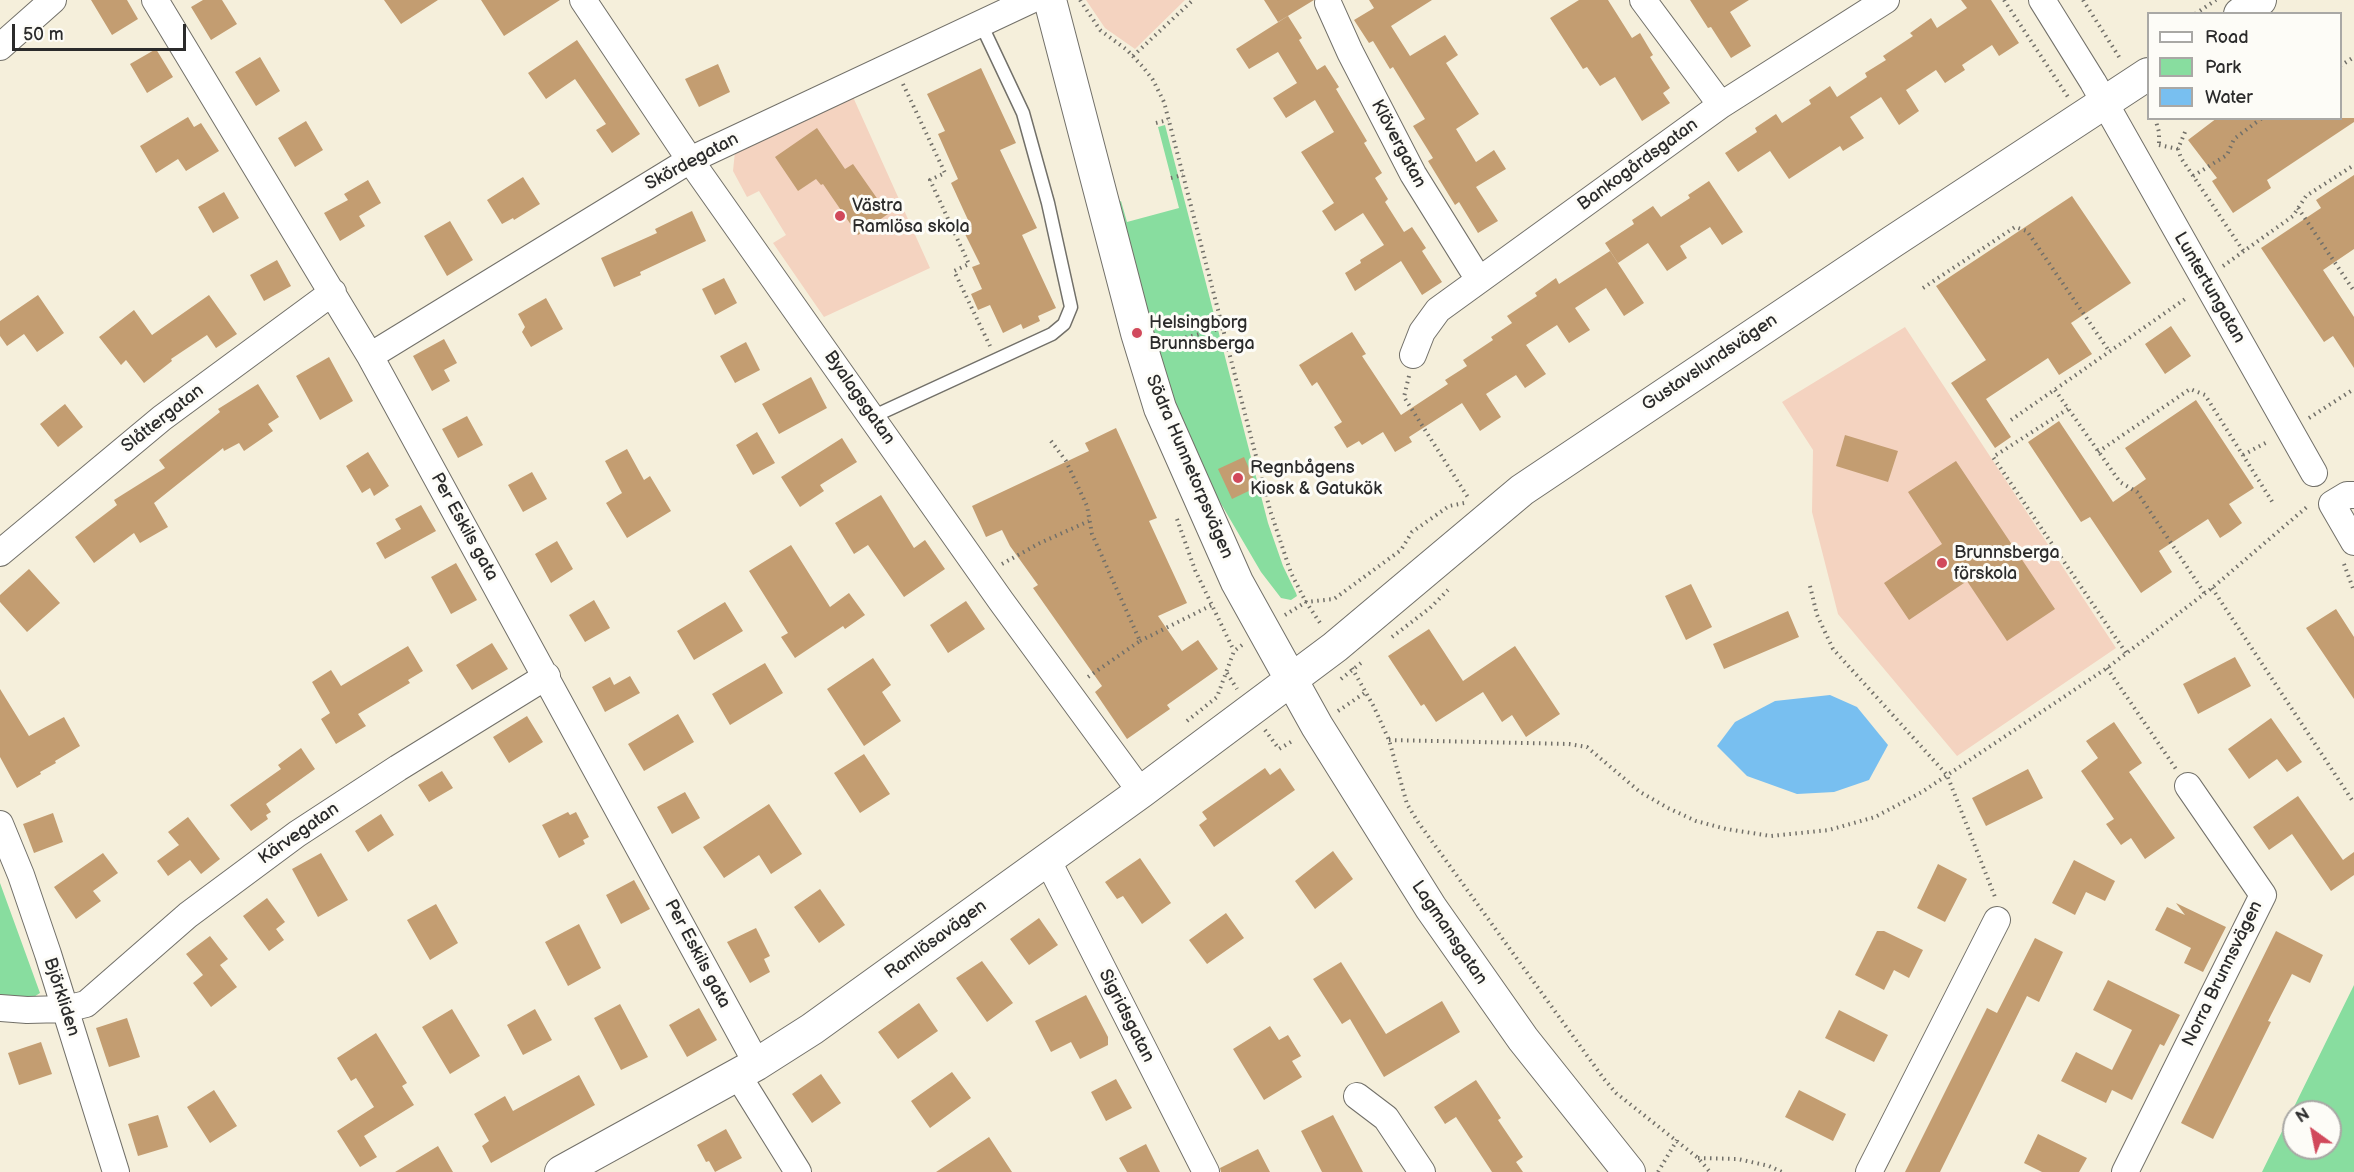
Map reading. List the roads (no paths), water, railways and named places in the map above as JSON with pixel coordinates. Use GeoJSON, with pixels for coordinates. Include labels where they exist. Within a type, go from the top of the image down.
{"type":"FeatureCollection","features":[{"type":"Feature","properties":{"kind":"street"},"geometry":{"type":"LineString","coordinates":[[0,47],[53,0]]}},
{"type":"Feature","properties":{"kind":"street","name":"Per Eskils gata"},"geometry":{"type":"LineString","coordinates":[[155,0],[333,292],[547,676],[798,1172]]}},
{"type":"Feature","properties":{"kind":"street","name":"Byalagsgatan"},"geometry":{"type":"LineString","coordinates":[[583,0],[690,160],[983,575],[1141,792]]}},
{"type":"Feature","properties":{"kind":"street","name":"Skördegatan"},"geometry":{"type":"LineString","coordinates":[[370,356],[690,160],[1031,0]]}},
{"type":"Feature","properties":{"kind":"street","name":"Södra Hunnetorpsvägen"},"geometry":{"type":"LineString","coordinates":[[1050,0],[1137,333],[1160,408],[1238,582],[1292,679]]}},
{"type":"Feature","properties":{"kind":"street"},"geometry":{"type":"LineString","coordinates":[[1643,0],[1721,105]]}},
{"type":"Feature","properties":{"kind":"street","name":"Bankogårdsgatan"},"geometry":{"type":"LineString","coordinates":[[1413,355],[1422,332],[1438,310],[1721,105],[1886,0]]}},
{"type":"Feature","properties":{"kind":"street"},"geometry":{"type":"LineString","coordinates":[[2042,0],[2093,82],[2104,104]]}},
{"type":"Feature","properties":{"kind":"street"},"geometry":{"type":"LineString","coordinates":[[2243,12],[2260,0]]}},
{"type":"Feature","properties":{"kind":"street","name":"Klövergatan"},"geometry":{"type":"LineString","coordinates":[[1328,3],[1350,52],[1413,174],[1479,280]]}},
{"type":"Feature","properties":{"kind":"street","name":"Gustavslundsvägen"},"geometry":{"type":"LineString","coordinates":[[1292,679],[1335,647],[1522,490],[2142,78]]}},
{"type":"Feature","properties":{"kind":"street","name":"Luntertungatan"},"geometry":{"type":"LineString","coordinates":[[2104,104],[2314,473]]}},
{"type":"Feature","properties":{"kind":"street","name":"Slåttergatan"},"geometry":{"type":"LineString","coordinates":[[0,553],[162,418],[333,292]]}},
{"type":"Feature","properties":{"kind":"street"},"geometry":{"type":"LineString","coordinates":[[2354,495],[2347,495],[2332,504],[2354,542]]}},
{"type":"Feature","properties":{"kind":"street","name":"Kärvegatan"},"geometry":{"type":"LineString","coordinates":[[0,1008],[27,1011],[65,1009],[86,1004],[188,915],[297,834],[398,768],[547,676]]}},
{"type":"Feature","properties":{"kind":"street","name":"Ramlösavägen"},"geometry":{"type":"LineString","coordinates":[[561,1172],[747,1069],[812,1029],[1141,792],[1292,679]]}},
{"type":"Feature","properties":{"kind":"street","name":"Lagmansgatan"},"geometry":{"type":"LineString","coordinates":[[1292,679],[1346,775],[1431,908],[1523,1038],[1629,1172]]}},
{"type":"Feature","properties":{"kind":"street","name":"Norra Brunnsvägen"},"geometry":{"type":"LineString","coordinates":[[2125,1172],[2263,895],[2188,786]]}},
{"type":"Feature","properties":{"kind":"street","name":"Björkliden"},"geometry":{"type":"LineString","coordinates":[[0,824],[21,875],[116,1172]]}},
{"type":"Feature","properties":{"kind":"street","name":"Sigridsgatan"},"geometry":{"type":"LineString","coordinates":[[1047,860],[1206,1172]]}},
{"type":"Feature","properties":{"kind":"street"},"geometry":{"type":"LineString","coordinates":[[1869,1172],[1997,920]]}},
{"type":"Feature","properties":{"kind":"street"},"geometry":{"type":"LineString","coordinates":[[1357,1096],[1386,1118],[1422,1172]]}},
{"type":"Feature","properties":{"kind":"lane"},"geometry":{"type":"LineString","coordinates":[[872,417],[1052,334],[1064,324],[1071,307],[1048,203],[1023,113],[981,24]]}},
{"type":"Feature","properties":{"kind":"water"},"geometry":{"type":"Polygon","coordinates":[[[1830,695],[1857,707],[1888,745],[1869,780],[1834,792],[1797,794],[1747,776],[1717,746],[1735,722],[1775,701],[1830,695]]]}},
{"type":"Feature","properties":{"kind":"place","name":"Västra Ramlösa skola"},"geometry":{"type":"Point","coordinates":[840,216]}},
{"type":"Feature","properties":{"kind":"place","name":"Helsingborg Brunnsberga"},"geometry":{"type":"Point","coordinates":[1137,333]}},
{"type":"Feature","properties":{"kind":"place","name":"Regnbågens Kiosk & Gatukök"},"geometry":{"type":"Point","coordinates":[1238,478]}},
{"type":"Feature","properties":{"kind":"place","name":"Brunnsberga förskola"},"geometry":{"type":"Point","coordinates":[1942,563]}}]}
